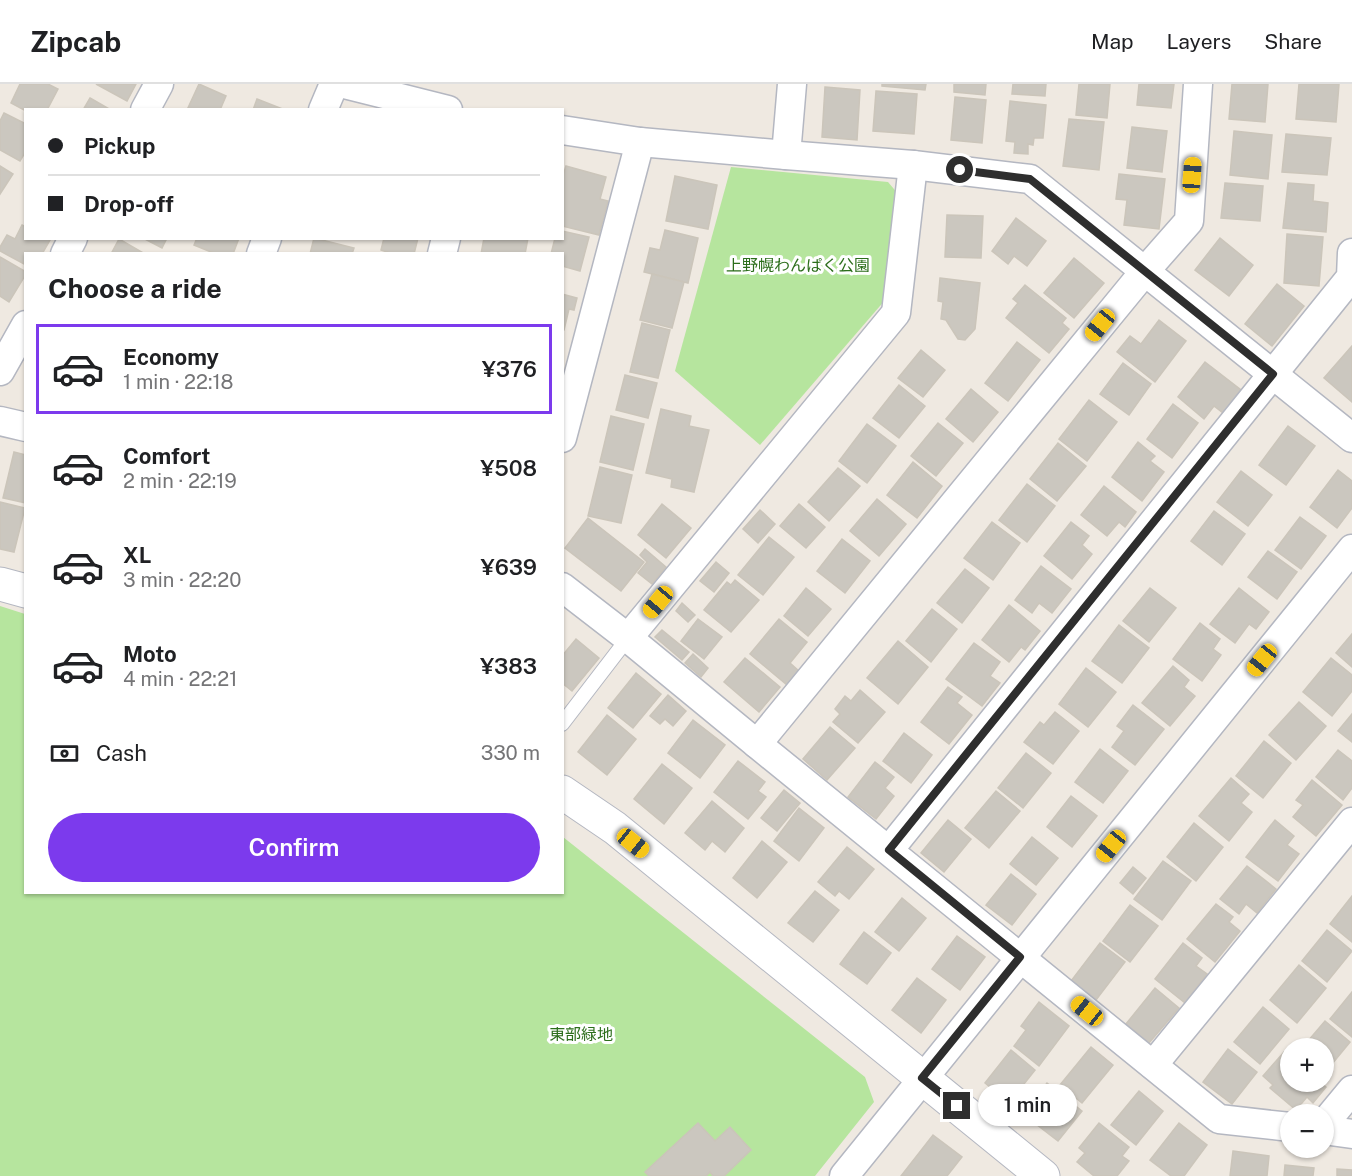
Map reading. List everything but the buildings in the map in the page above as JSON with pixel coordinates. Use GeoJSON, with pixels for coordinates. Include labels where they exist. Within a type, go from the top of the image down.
{"type":"FeatureCollection","features":[{"type":"Feature","properties":{"kind":"street"},"geometry":{"type":"LineString","coordinates":[[146,108],[159,84]]}},
{"type":"Feature","properties":{"kind":"street"},"geometry":{"type":"LineString","coordinates":[[324,108],[334,84]]}},
{"type":"Feature","properties":{"kind":"street"},"geometry":{"type":"LineString","coordinates":[[344,84],[440,108]]}},
{"type":"Feature","properties":{"kind":"street"},"geometry":{"type":"LineString","coordinates":[[786,156],[792,84]]}},
{"type":"Feature","properties":{"kind":"street"},"geometry":{"type":"LineString","coordinates":[[757,744],[1145,271],[1189,221],[1198,84]]}},
{"type":"Feature","properties":{"kind":"street"},"geometry":{"type":"LineString","coordinates":[[564,130],[640,142],[913,165],[1030,179],[1352,438]]}},
{"type":"Feature","properties":{"kind":"street"},"geometry":{"type":"LineString","coordinates":[[564,430],[640,142]]}},
{"type":"Feature","properties":{"kind":"street"},"geometry":{"type":"LineString","coordinates":[[628,638],[896,314],[913,165]]}},
{"type":"Feature","properties":{"kind":"street"},"geometry":{"type":"LineString","coordinates":[[889,850],[1351,277],[1352,253]]}},
{"type":"Feature","properties":{"kind":"street"},"geometry":{"type":"LineString","coordinates":[[0,371],[24,328]]}},
{"type":"Feature","properties":{"kind":"street"},"geometry":{"type":"LineString","coordinates":[[0,421],[24,427]]}},
{"type":"Feature","properties":{"kind":"street"},"geometry":{"type":"LineString","coordinates":[[844,1176],[1352,549]]}},
{"type":"Feature","properties":{"kind":"street"},"geometry":{"type":"LineString","coordinates":[[0,584],[24,590]]}},
{"type":"Feature","properties":{"kind":"street"},"geometry":{"type":"LineString","coordinates":[[564,589],[628,638],[1219,1119],[1280,1125]]}},
{"type":"Feature","properties":{"kind":"street"},"geometry":{"type":"LineString","coordinates":[[564,793],[615,828],[1043,1176]]}},
{"type":"Feature","properties":{"kind":"street"},"geometry":{"type":"LineString","coordinates":[[1153,1065],[1352,822]]}},
{"type":"Feature","properties":{"kind":"street"},"geometry":{"type":"LineString","coordinates":[[1334,1111],[1352,1089]]}},
{"type":"Feature","properties":{"kind":"street"},"geometry":{"type":"LineString","coordinates":[[1334,1132],[1352,1134]]}},
{"type":"Feature","properties":{"kind":"lane"},"geometry":{"type":"LineString","coordinates":[[564,721],[628,638]]}},
{"type":"Feature","properties":{"kind":"green space","name":"上野幌わんぱく公園"},"geometry":{"type":"Polygon","coordinates":[[[731,167],[888,182],[899,195],[886,299],[760,445],[675,371],[731,167]]]}},
{"type":"Feature","properties":{"kind":"green space","name":"東部緑地"},"geometry":{"type":"Polygon","coordinates":[[[0,606],[24,614],[24,894],[564,894],[564,838],[865,1077],[874,1102],[815,1176],[0,1176],[0,606]]]}},
{"type":"Feature","properties":{"kind":"route"},"geometry":{"type":"LineString","coordinates":[[957,1106],[922,1078],[1020,957],[889,850],[1273,374],[1030,179],[960,170]]}}]}
